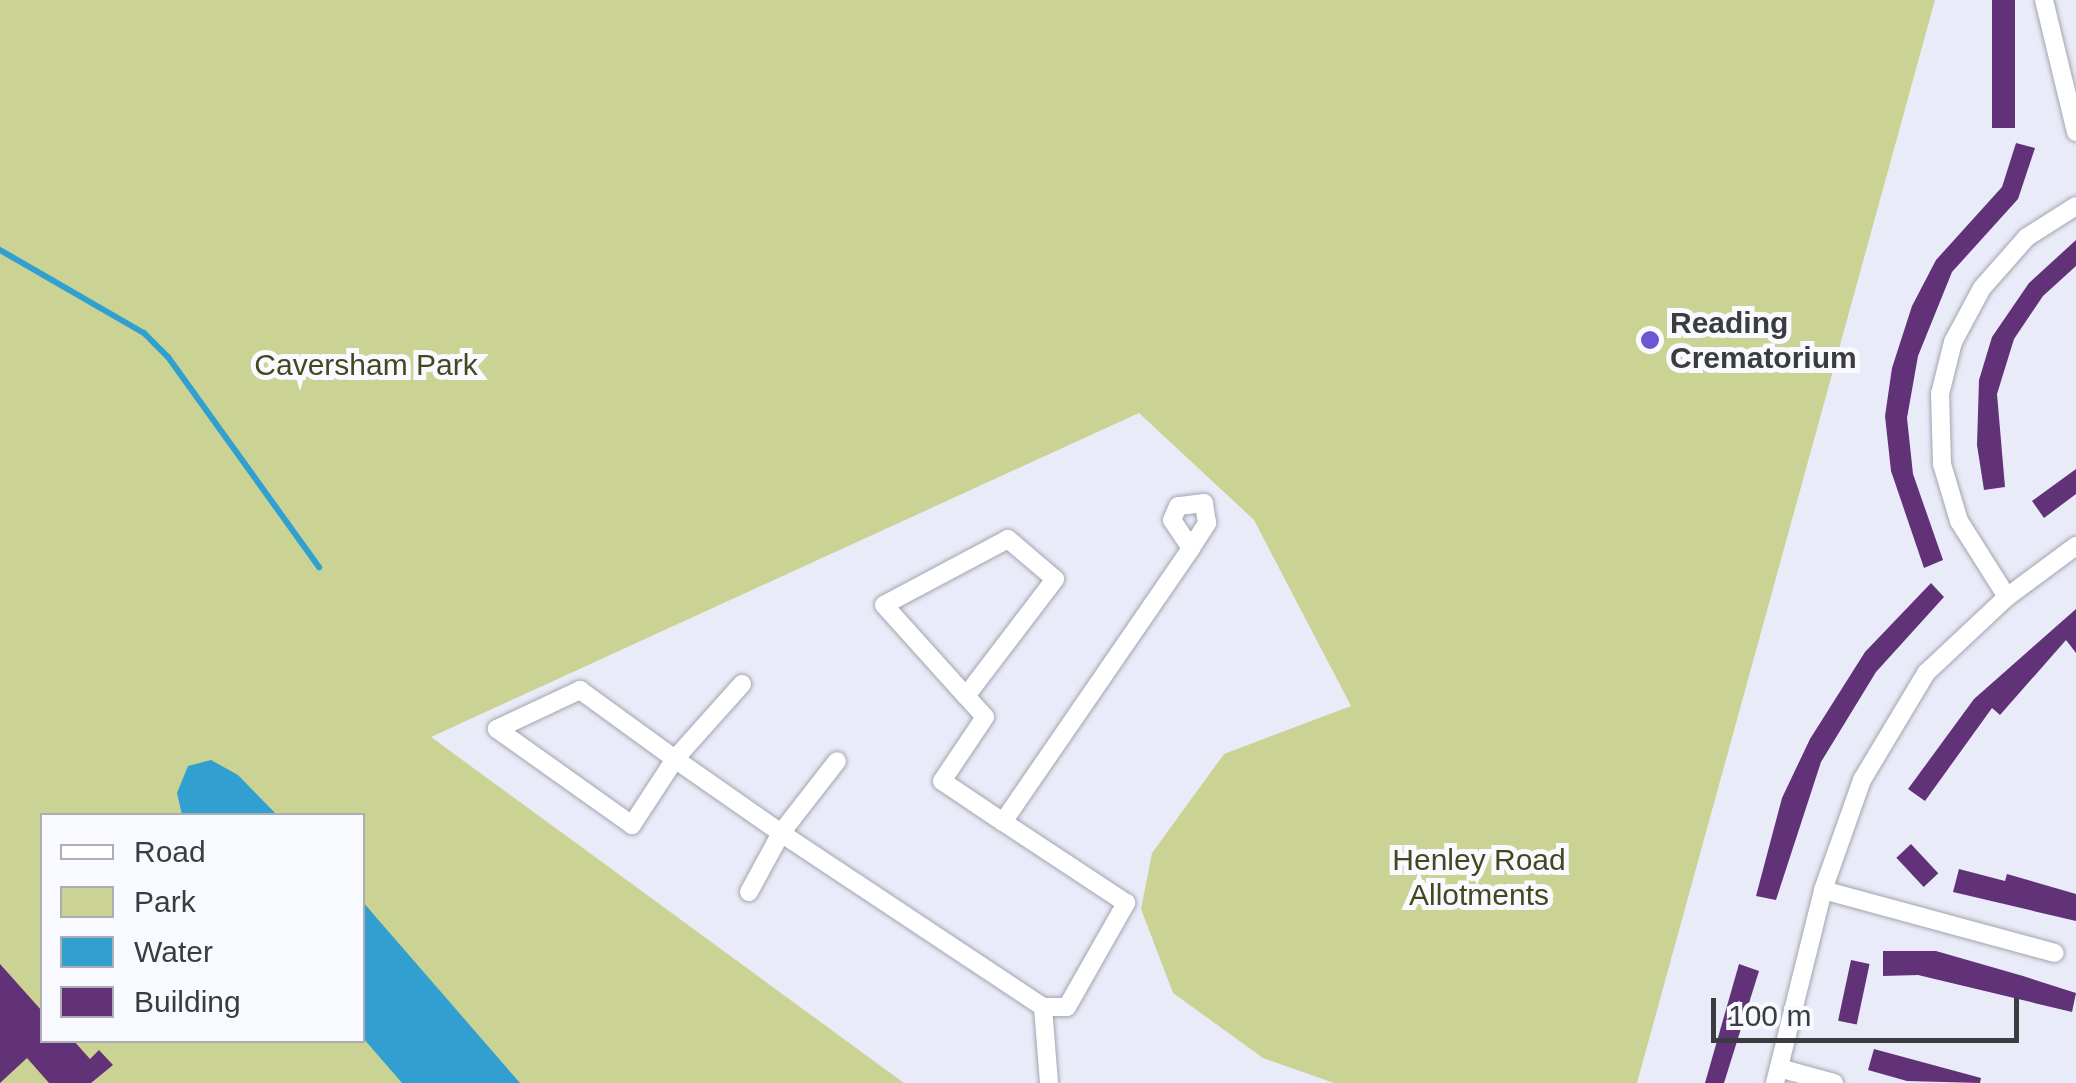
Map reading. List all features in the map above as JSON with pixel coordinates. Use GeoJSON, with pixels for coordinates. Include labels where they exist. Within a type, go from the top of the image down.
{"type":"FeatureCollection","features":[{"type":"Feature","properties":{"kind":"street"},"geometry":{"type":"LineString","coordinates":[[2044,0],[2076,132]]}},
{"type":"Feature","properties":{"kind":"street"},"geometry":{"type":"LineString","coordinates":[[2007,597],[1959,520],[1942,464],[1940,394],[1953,342],[1982,288],[2027,237],[2076,206]]}},
{"type":"Feature","properties":{"kind":"street"},"geometry":{"type":"LineString","coordinates":[[742,684],[674,759],[632,826],[498,730],[580,690],[674,759],[781,833],[1043,1006],[1067,1007],[1126,903],[942,781],[986,717],[966,696],[884,605],[1008,539],[1056,579],[966,696]]}},
{"type":"Feature","properties":{"kind":"street"},"geometry":{"type":"LineString","coordinates":[[1834,1083],[1778,1076],[1823,890],[1862,780],[1926,673],[2007,597],[2076,546]]}},
{"type":"Feature","properties":{"kind":"street"},"geometry":{"type":"LineString","coordinates":[[1003,822],[1191,548]]}},
{"type":"Feature","properties":{"kind":"street"},"geometry":{"type":"LineString","coordinates":[[749,892],[781,833],[837,762]]}},
{"type":"Feature","properties":{"kind":"street"},"geometry":{"type":"LineString","coordinates":[[1823,890],[2054,953]]}},
{"type":"Feature","properties":{"kind":"street"},"geometry":{"type":"LineString","coordinates":[[1043,1006],[1049,1083]]}},
{"type":"Feature","properties":{"kind":"green space"},"geometry":{"type":"Polygon","coordinates":[[[0,0],[1935,0],[1637,1083],[1334,1083],[1263,1058],[1173,993],[1141,909],[1152,853],[1224,754],[1351,706],[1254,520],[1139,413],[431,737],[904,1083],[0,1083],[0,0]]]}},
{"type":"Feature","properties":{"kind":"water"},"geometry":{"type":"Polygon","coordinates":[[[211,760],[238,775],[275,813],[182,813],[177,793],[188,766],[211,760]]]}},
{"type":"Feature","properties":{"kind":"water"},"geometry":{"type":"Polygon","coordinates":[[[365,904],[520,1083],[402,1083],[365,1040],[365,904]]]}},
{"type":"Feature","properties":{"kind":"building"},"geometry":{"type":"Polygon","coordinates":[[[1992,0],[2015,0],[2015,128],[1992,128],[1992,0]]]}},
{"type":"Feature","properties":{"kind":"building"},"geometry":{"type":"Polygon","coordinates":[[[2016,143],[2035,148],[2018,199],[1952,272],[1918,356],[1907,418],[1913,474],[1943,560],[1924,568],[1891,471],[1885,416],[1892,368],[1912,306],[1936,260],[2002,187],[2016,143]]]}},
{"type":"Feature","properties":{"kind":"building"},"geometry":{"type":"Polygon","coordinates":[[[2076,240],[2076,266],[2043,296],[2014,339],[1997,394],[2005,487],[1984,490],[1977,445],[1979,380],[1992,337],[2029,283],[2076,240]]]}},
{"type":"Feature","properties":{"kind":"building"},"geometry":{"type":"Polygon","coordinates":[[[2076,469],[2076,494],[2044,518],[2032,501],[2076,469]]]}},
{"type":"Feature","properties":{"kind":"building"},"geometry":{"type":"Polygon","coordinates":[[[1931,583],[1944,597],[1876,672],[1821,762],[1776,900],[1756,896],[1782,798],[1810,739],[1865,652],[1931,583]]]}},
{"type":"Feature","properties":{"kind":"building"},"geometry":{"type":"Polygon","coordinates":[[[2076,609],[2076,653],[2066,640],[2000,715],[1992,708],[1925,801],[1908,789],[1974,699],[2076,609]]]}},
{"type":"Feature","properties":{"kind":"building"},"geometry":{"type":"Polygon","coordinates":[[[1911,844],[1938,873],[1924,887],[1896,858],[1911,844]]]}},
{"type":"Feature","properties":{"kind":"building"},"geometry":{"type":"Polygon","coordinates":[[[1959,869],[2005,881],[2007,874],[2076,894],[2076,921],[1953,892],[1959,869]]]}},
{"type":"Feature","properties":{"kind":"building"},"geometry":{"type":"Polygon","coordinates":[[[1883,951],[1936,951],[2076,993],[2072,1012],[1918,975],[1883,976],[1883,951]]]}},
{"type":"Feature","properties":{"kind":"building"},"geometry":{"type":"Polygon","coordinates":[[[1851,960],[1870,964],[1857,1025],[1838,1021],[1851,960]]]}},
{"type":"Feature","properties":{"kind":"building"},"geometry":{"type":"Polygon","coordinates":[[[0,964],[40,1009],[40,1043],[76,1043],[90,1059],[99,1050],[113,1065],[91,1083],[49,1083],[27,1058],[0,1083],[0,964]]]}},
{"type":"Feature","properties":{"kind":"building"},"geometry":{"type":"Polygon","coordinates":[[[1739,964],[1759,971],[1724,1083],[1705,1083],[1739,964]]]}},
{"type":"Feature","properties":{"kind":"building"},"geometry":{"type":"Polygon","coordinates":[[[1874,1049],[1981,1078],[1980,1083],[1907,1081],[1868,1070],[1874,1049]]]}},
{"type":"Feature","properties":{"kind":"waterway"},"geometry":{"type":"LineString","coordinates":[[0,250],[144,333],[168,357],[319,567]]}},
{"type":"Feature","properties":{"kind":"place","name":"Reading Crematorium"},"geometry":{"type":"Point","coordinates":[1650,340]}},
{"type":"Feature","properties":{"kind":"park label","name":"Caversham Park"},"geometry":{"type":"Point","coordinates":[366,365]}},
{"type":"Feature","properties":{"kind":"park label","name":"Henley Road Allotments"},"geometry":{"type":"Point","coordinates":[1479,877]}}]}
